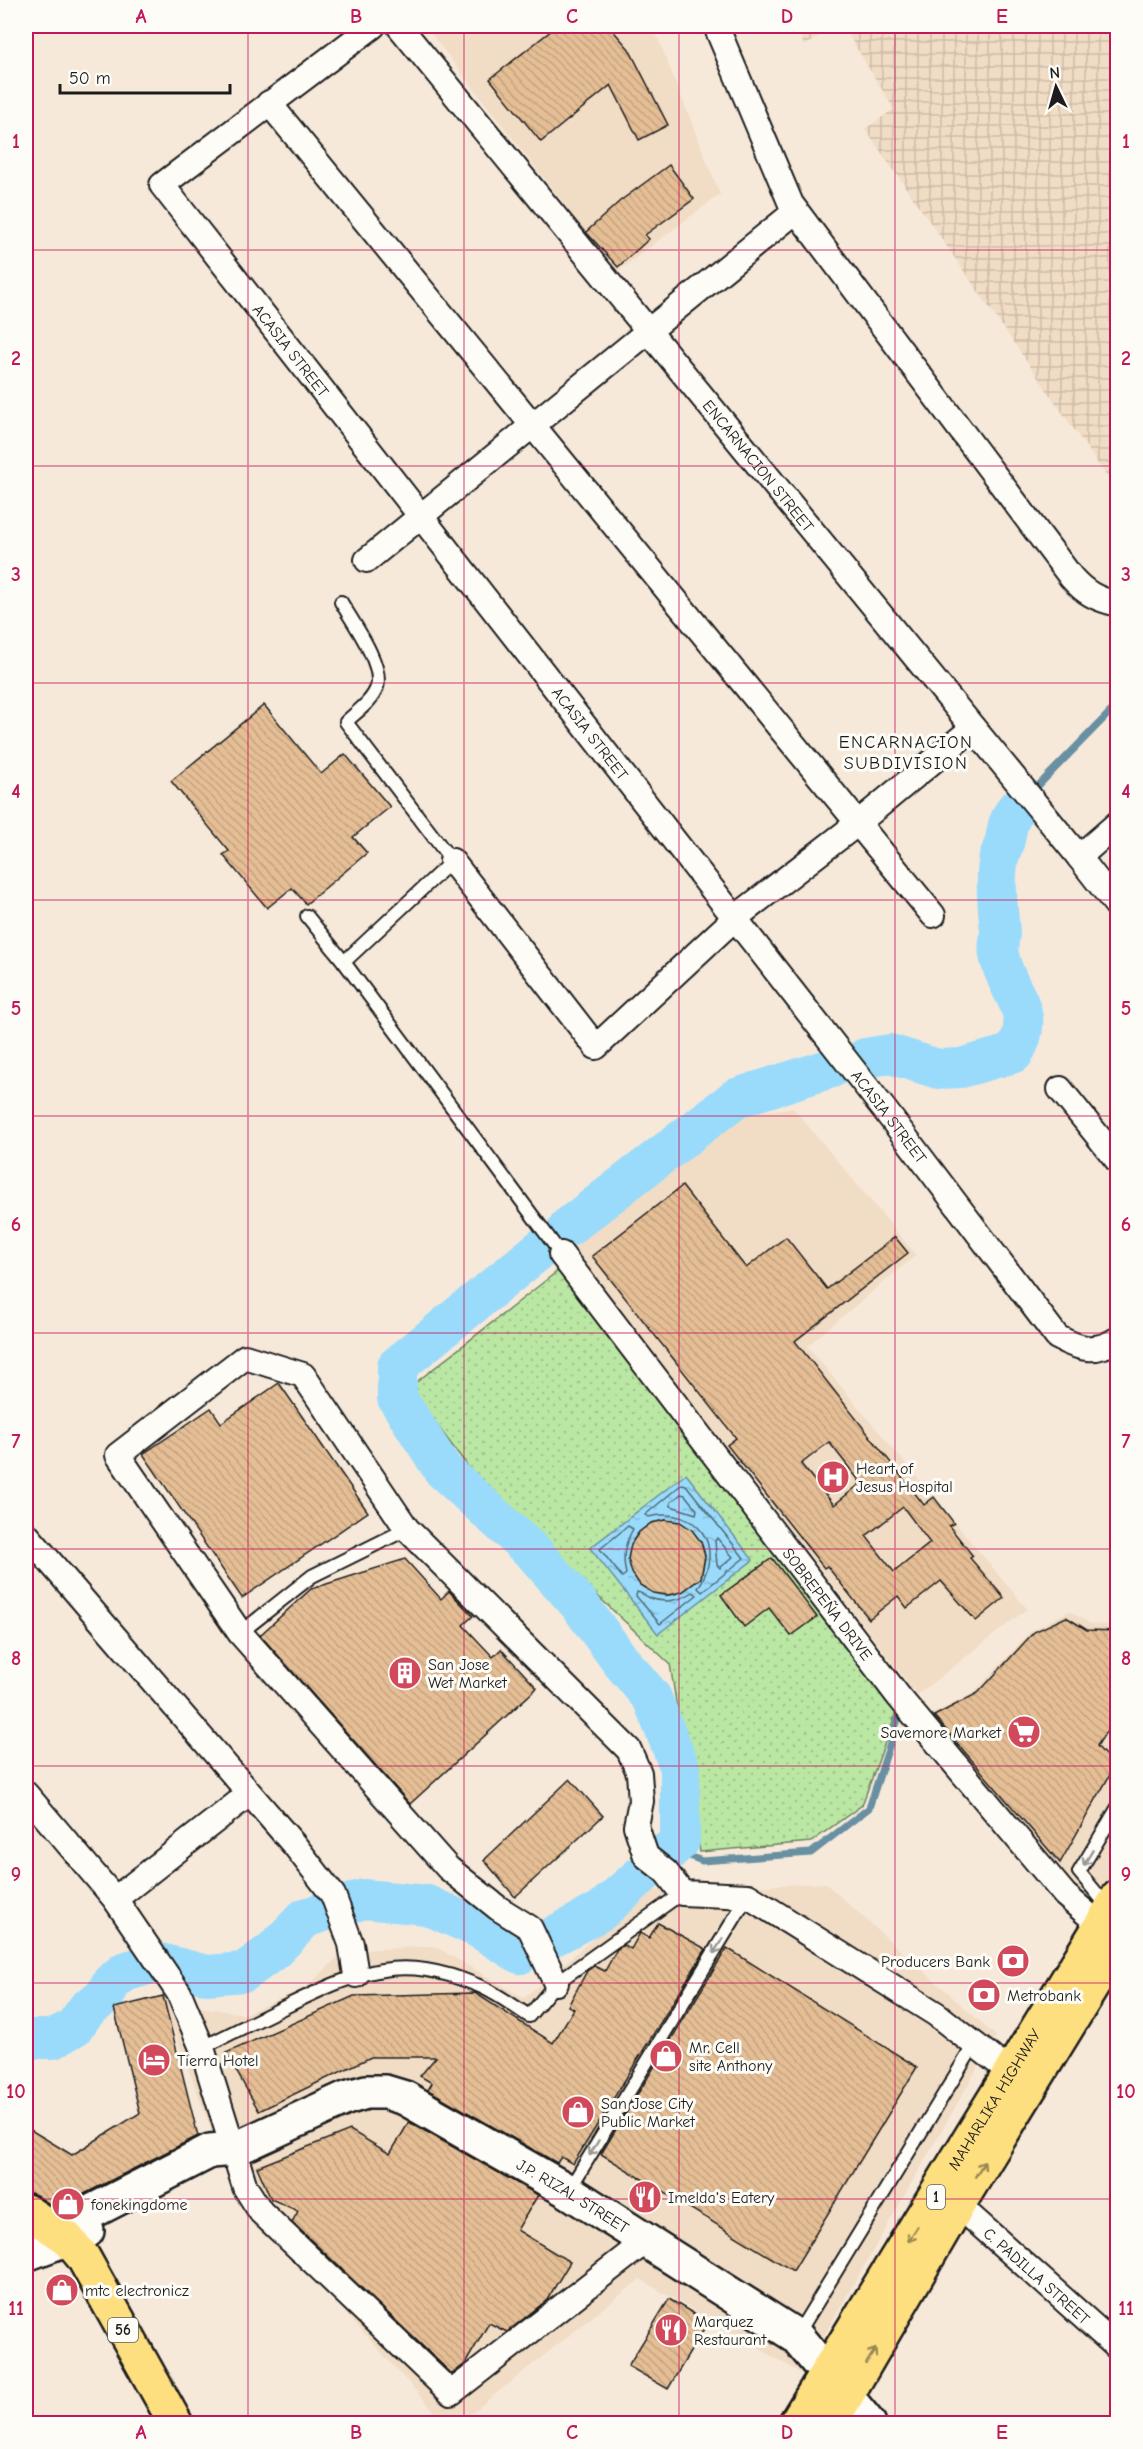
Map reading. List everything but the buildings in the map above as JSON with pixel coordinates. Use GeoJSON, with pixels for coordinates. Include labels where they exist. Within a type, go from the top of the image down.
{"type":"FeatureCollection","features":[{"type":"Feature","properties":{"kind":"highway","name":"MAHARLIKA HIGHWAY"},"geometry":{"type":"LineString","coordinates":[[834,2397],[941,2189],[1010,2072],[1113,1921]]}},
{"type":"Feature","properties":{"kind":"highway","name":"MAHARLIKA HIGHWAY"},"geometry":{"type":"LineString","coordinates":[[795,2424],[834,2397],[958,2205],[1113,1921]]}},
{"type":"Feature","properties":{"kind":"highway","name":"56"},"geometry":{"type":"LineString","coordinates":[[26,2211],[67,2238],[83,2257],[177,2424]]}},
{"type":"Feature","properties":{"kind":"street"},"geometry":{"type":"LineString","coordinates":[[373,26],[269,103],[933,915]]}},
{"type":"Feature","properties":{"kind":"street","name":"ENCARNACION STREET"},"geometry":{"type":"LineString","coordinates":[[399,26],[1079,856],[1118,908]]}},
{"type":"Feature","properties":{"kind":"street"},"geometry":{"type":"LineString","coordinates":[[716,26],[796,211],[1071,577],[1083,591],[1094,598],[1118,604]]}},
{"type":"Feature","properties":{"kind":"street","name":"ACASIA STREET"},"geometry":{"type":"LineString","coordinates":[[269,103],[162,185],[884,1108],[1057,1337],[1087,1350],[1102,1348],[1118,1339]]}},
{"type":"Feature","properties":{"kind":"street"},"geometry":{"type":"LineString","coordinates":[[367,560],[796,211]]}},
{"type":"Feature","properties":{"kind":"street"},"geometry":{"type":"LineString","coordinates":[[452,861],[596,1047],[735,918],[858,823],[973,728]]}},
{"type":"Feature","properties":{"kind":"street"},"geometry":{"type":"LineString","coordinates":[[1079,856],[1118,823]]}},
{"type":"Feature","properties":{"kind":"street"},"geometry":{"type":"LineString","coordinates":[[1060,1089],[1118,1161]]}},
{"type":"Feature","properties":{"kind":"street","name":"SOBREPEÑA DRIVE"},"geometry":{"type":"LineString","coordinates":[[561,1254],[899,1697],[1065,1894],[1113,1921]]}},
{"type":"Feature","properties":{"kind":"street"},"geometry":{"type":"LineString","coordinates":[[551,1973],[530,1928],[489,1901],[448,1868],[240,1633],[117,1455],[245,1357],[303,1375],[407,1529],[629,1750],[639,1773],[641,1801],[636,1826],[646,1856],[666,1872],[682,1893],[748,1896],[936,2014],[1010,2072]]}},
{"type":"Feature","properties":{"kind":"street"},"geometry":{"type":"LineString","coordinates":[[26,1534],[333,1895],[349,1936],[356,1975]]}},
{"type":"Feature","properties":{"kind":"street"},"geometry":{"type":"LineString","coordinates":[[26,1794],[115,1899],[150,1947],[179,1993],[202,2048],[245,2187],[261,2212],[451,2393],[646,2241]]}},
{"type":"Feature","properties":{"kind":"street"},"geometry":{"type":"LineString","coordinates":[[115,1899],[249,1794]]}},
{"type":"Feature","properties":{"kind":"street","name":"J.P. RIZAL STREET"},"geometry":{"type":"LineString","coordinates":[[67,2238],[85,2215],[210,2151],[235,2149],[346,2098],[366,2092],[385,2092],[405,2098],[568,2191],[796,2336],[834,2397],[869,2424]]}},
{"type":"Feature","properties":{"kind":"street","name":"C. PADILLA STREET"},"geometry":{"type":"LineString","coordinates":[[958,2205],[1118,2348]]}},
{"type":"Feature","properties":{"kind":"street"},"geometry":{"type":"LineString","coordinates":[[26,2254],[67,2238]]}},
{"type":"Feature","properties":{"kind":"lane"},"geometry":{"type":"LineString","coordinates":[[341,602],[376,666],[377,686],[366,704],[346,722],[452,861],[344,962]]}},
{"type":"Feature","properties":{"kind":"lane"},"geometry":{"type":"LineString","coordinates":[[307,916],[344,962],[561,1254]]}},
{"type":"Feature","properties":{"kind":"lane"},"geometry":{"type":"LineString","coordinates":[[240,1633],[312,1576],[407,1529]]}},
{"type":"Feature","properties":{"kind":"lane"},"geometry":{"type":"LineString","coordinates":[[1113,1921],[1079,1872],[1118,1807]]}},
{"type":"Feature","properties":{"kind":"lane"},"geometry":{"type":"LineString","coordinates":[[202,2048],[341,1979],[389,1968],[435,1972],[480,1986],[529,2016],[551,1973],[682,1893]]}},
{"type":"Feature","properties":{"kind":"lane"},"geometry":{"type":"LineString","coordinates":[[568,2191],[748,1896]]}},
{"type":"Feature","properties":{"kind":"lane"},"geometry":{"type":"LineString","coordinates":[[796,2336],[974,2045]]}},
{"type":"Feature","properties":{"kind":"shaded area"},"geometry":{"type":"Polygon","coordinates":[[[425,26],[653,26],[720,194],[617,272],[425,26]]]}},
{"type":"Feature","properties":{"kind":"shaded area"},"geometry":{"type":"Polygon","coordinates":[[[797,26],[835,26],[804,46],[797,26]]]}},
{"type":"Feature","properties":{"kind":"shaded area"},"geometry":{"type":"Polygon","coordinates":[[[843,26],[1117,26],[1117,477],[1110,481],[865,129],[894,109],[843,26]]]}},
{"type":"Feature","properties":{"kind":"shaded area","name":"Heart of Jesus Hospital"},"geometry":{"type":"Polygon","coordinates":[[[793,1108],[916,1255],[807,1346],[1027,1609],[917,1695],[570,1243],[726,1115],[793,1108]]]}},
{"type":"Feature","properties":{"kind":"shaded area","name":"Savemore Market"},"geometry":{"type":"Polygon","coordinates":[[[1069,1611],[1091,1624],[1117,1626],[1117,1874],[1097,1908],[927,1717],[974,1693],[1031,1631],[1069,1611]]]}},
{"type":"Feature","properties":{"kind":"shaded area","name":"San Jose City Public Market"},"geometry":{"type":"Polygon","coordinates":[[[825,1883],[996,2036],[802,2374],[640,2279],[459,2423],[446,2424],[233,2189],[163,2001],[244,2014],[307,1987],[344,1951],[434,1946],[524,1998],[648,1891],[825,1883]]]}},
{"type":"Feature","properties":{"kind":"green space"},"geometry":{"type":"Polygon","coordinates":[[[559,1270],[896,1713],[862,1805],[811,1842],[700,1852],[670,1664],[487,1492],[409,1388],[559,1270]]]}},
{"type":"Feature","properties":{"kind":"water"},"geometry":{"type":"Polygon","coordinates":[[[686,1474],[753,1560],[658,1634],[590,1548],[686,1474]],[[665,1520],[644,1529],[633,1542],[629,1557],[633,1572],[642,1585],[655,1593],[670,1595],[687,1588],[696,1581],[705,1561],[704,1552],[697,1537],[690,1530],[665,1520]]]}},
{"type":"Feature","properties":{"kind":"waterway"},"geometry":{"type":"LineString","coordinates":[[1037,787],[1118,704]]}},
{"type":"Feature","properties":{"kind":"waterway"},"geometry":{"type":"LineString","coordinates":[[865,1058],[890,1054],[938,1069],[961,1068],[1014,1053],[1021,1038],[1022,1014],[999,955],[997,880],[999,859],[1008,825],[1015,810]]}},
{"type":"Feature","properties":{"kind":"waterway"},"geometry":{"type":"LineString","coordinates":[[568,1227],[736,1098],[832,1068]]}},
{"type":"Feature","properties":{"kind":"waterway"},"geometry":{"type":"LineString","coordinates":[[26,2039],[53,2039],[74,2027],[87,2009],[105,1996],[111,1983],[124,1972],[157,1962],[207,1975],[244,1972],[274,1950],[305,1918],[364,1899],[427,1905],[478,1928],[520,1954],[601,1911],[680,1841],[680,1768],[652,1698],[620,1660],[579,1604],[535,1554],[443,1470],[397,1398],[397,1366],[543,1247]]}},
{"type":"Feature","properties":{"kind":"waterway"},"geometry":{"type":"LineString","coordinates":[[671,1849],[702,1861],[811,1853],[869,1808],[899,1716]]}},
{"type":"Feature","properties":{"kind":"place","name":"Heart of Jesus Hospital"},"geometry":{"type":"Point","coordinates":[833,1477]}},
{"type":"Feature","properties":{"kind":"place","name":"San Jose Wet Market"},"geometry":{"type":"Point","coordinates":[405,1673]}},
{"type":"Feature","properties":{"kind":"place","name":"Savemore Market"},"geometry":{"type":"Point","coordinates":[1024,1732]}},
{"type":"Feature","properties":{"kind":"place","name":"Producers Bank"},"geometry":{"type":"Point","coordinates":[1013,1961]}},
{"type":"Feature","properties":{"kind":"place","name":"Metrobank"},"geometry":{"type":"Point","coordinates":[984,1995]}},
{"type":"Feature","properties":{"kind":"place","name":"Mr. Cell site Anthony"},"geometry":{"type":"Point","coordinates":[666,2056]}},
{"type":"Feature","properties":{"kind":"place","name":"Tierra Hotel"},"geometry":{"type":"Point","coordinates":[154,2060]}},
{"type":"Feature","properties":{"kind":"place","name":"San Jose City Public Market"},"geometry":{"type":"Point","coordinates":[578,2112]}},
{"type":"Feature","properties":{"kind":"place","name":"Imelda's Eatery"},"geometry":{"type":"Point","coordinates":[645,2197]}},
{"type":"Feature","properties":{"kind":"place","name":"fonekingdome"},"geometry":{"type":"Point","coordinates":[68,2204]}},
{"type":"Feature","properties":{"kind":"place","name":"mtc electronicz"},"geometry":{"type":"Point","coordinates":[62,2290]}},
{"type":"Feature","properties":{"kind":"place","name":"Marquez Restaurant"},"geometry":{"type":"Point","coordinates":[671,2330]}},
{"type":"Feature","properties":{"kind":"district","name":"ENCARNACION SUBDIVISION"},"geometry":{"type":"Point","coordinates":[906,752]}}]}
